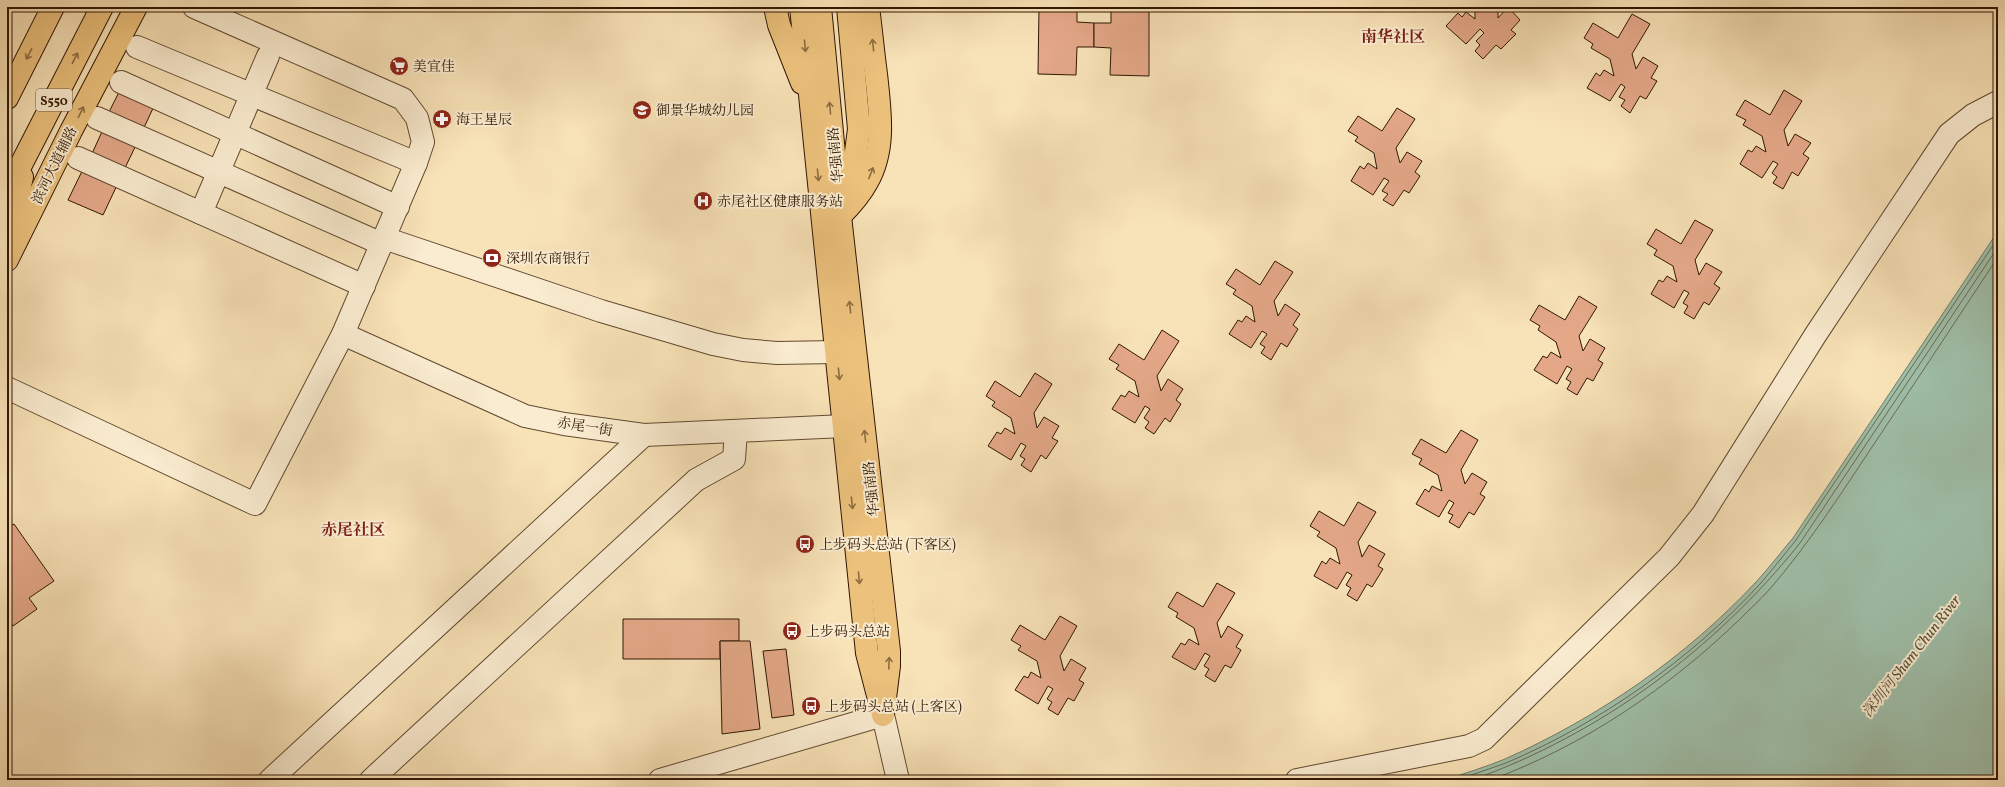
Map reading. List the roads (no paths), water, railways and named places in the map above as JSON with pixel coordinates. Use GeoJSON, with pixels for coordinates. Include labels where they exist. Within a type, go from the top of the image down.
{"type":"FeatureCollection","features":[{"type":"Feature","properties":{"kind":"main road"},"geometry":{"type":"LineString","coordinates":[[7,98],[53,7]]}},
{"type":"Feature","properties":{"kind":"main road","name":"S550"},"geometry":{"type":"LineString","coordinates":[[7,192],[102,7]]}},
{"type":"Feature","properties":{"kind":"main road","name":"滨河大道辅路"},"geometry":{"type":"LineString","coordinates":[[7,260],[71,131],[136,7]]}},
{"type":"Feature","properties":{"kind":"main road"},"geometry":{"type":"LineString","coordinates":[[775,7],[779,25],[812,112]]}},
{"type":"Feature","properties":{"kind":"main road","name":"华强南路"},"geometry":{"type":"LineString","coordinates":[[801,7],[867,654],[883,715]]}},
{"type":"Feature","properties":{"kind":"main road","name":"华强南路"},"geometry":{"type":"LineString","coordinates":[[820,7],[840,216],[889,651],[889,666],[883,715]]}},
{"type":"Feature","properties":{"kind":"main road"},"geometry":{"type":"LineString","coordinates":[[840,216],[852,175],[859,129],[848,7]]}},
{"type":"Feature","properties":{"kind":"main road"},"geometry":{"type":"LineString","coordinates":[[840,216],[859,196],[868,182],[880,145],[879,107],[868,7]]}},
{"type":"Feature","properties":{"kind":"main road"},"geometry":{"type":"LineString","coordinates":[[7,238],[34,140]]}},
{"type":"Feature","properties":{"kind":"street"},"geometry":{"type":"LineString","coordinates":[[7,388],[255,504],[343,334],[416,163],[422,142],[418,118],[402,99],[194,7]]}},
{"type":"Feature","properties":{"kind":"street"},"geometry":{"type":"LineString","coordinates":[[137,47],[416,163]]}},
{"type":"Feature","properties":{"kind":"street"},"geometry":{"type":"LineString","coordinates":[[201,213],[268,56]]}},
{"type":"Feature","properties":{"kind":"street"},"geometry":{"type":"LineString","coordinates":[[121,82],[398,207]]}},
{"type":"Feature","properties":{"kind":"street"},"geometry":{"type":"LineString","coordinates":[[1297,780],[1469,746],[1484,739],[1669,557],[1703,514],[1816,334],[1949,134],[1973,115],[1998,102]]}},
{"type":"Feature","properties":{"kind":"street"},"geometry":{"type":"LineString","coordinates":[[97,118],[219,172],[383,241],[601,311],[713,344],[743,350],[776,353],[837,352]]}},
{"type":"Feature","properties":{"kind":"street"},"geometry":{"type":"LineString","coordinates":[[78,158],[364,286]]}},
{"type":"Feature","properties":{"kind":"street","name":"赤尾一街"},"geometry":{"type":"LineString","coordinates":[[343,334],[525,416],[564,424],[644,435],[844,426]]}},
{"type":"Feature","properties":{"kind":"street"},"geometry":{"type":"LineString","coordinates":[[371,780],[696,480],[734,460],[736,431]]}},
{"type":"Feature","properties":{"kind":"street"},"geometry":{"type":"LineString","coordinates":[[270,780],[644,435]]}},
{"type":"Feature","properties":{"kind":"street"},"geometry":{"type":"LineString","coordinates":[[660,780],[883,715],[898,780]]}},
{"type":"Feature","properties":{"kind":"water","name":"深圳河 Sham Chun River"},"geometry":{"type":"Polygon","coordinates":[[[1998,231],[1998,780],[1445,780],[1505,759],[1574,724],[1640,683],[1671,660],[1729,609],[1761,577],[1793,538],[1998,231]]]}},
{"type":"Feature","properties":{"kind":"place","name":"美宜佳"},"geometry":{"type":"Point","coordinates":[399,66]}},
{"type":"Feature","properties":{"kind":"place","name":"御景华城幼儿园"},"geometry":{"type":"Point","coordinates":[642,110]}},
{"type":"Feature","properties":{"kind":"place","name":"海王星辰"},"geometry":{"type":"Point","coordinates":[442,119]}},
{"type":"Feature","properties":{"kind":"place","name":"赤尾社区健康服务站"},"geometry":{"type":"Point","coordinates":[703,201]}},
{"type":"Feature","properties":{"kind":"place","name":"深圳农商银行"},"geometry":{"type":"Point","coordinates":[492,258]}},
{"type":"Feature","properties":{"kind":"place","name":"上步码头总站 (下客区)"},"geometry":{"type":"Point","coordinates":[805,544]}},
{"type":"Feature","properties":{"kind":"place","name":"上步码头总站"},"geometry":{"type":"Point","coordinates":[792,631]}},
{"type":"Feature","properties":{"kind":"place","name":"上步码头总站 (上客区)"},"geometry":{"type":"Point","coordinates":[811,706]}},
{"type":"Feature","properties":{"kind":"district","name":"南华社区"},"geometry":{"type":"Point","coordinates":[1393,36]}},
{"type":"Feature","properties":{"kind":"district","name":"赤尾社区"},"geometry":{"type":"Point","coordinates":[353,529]}}]}
